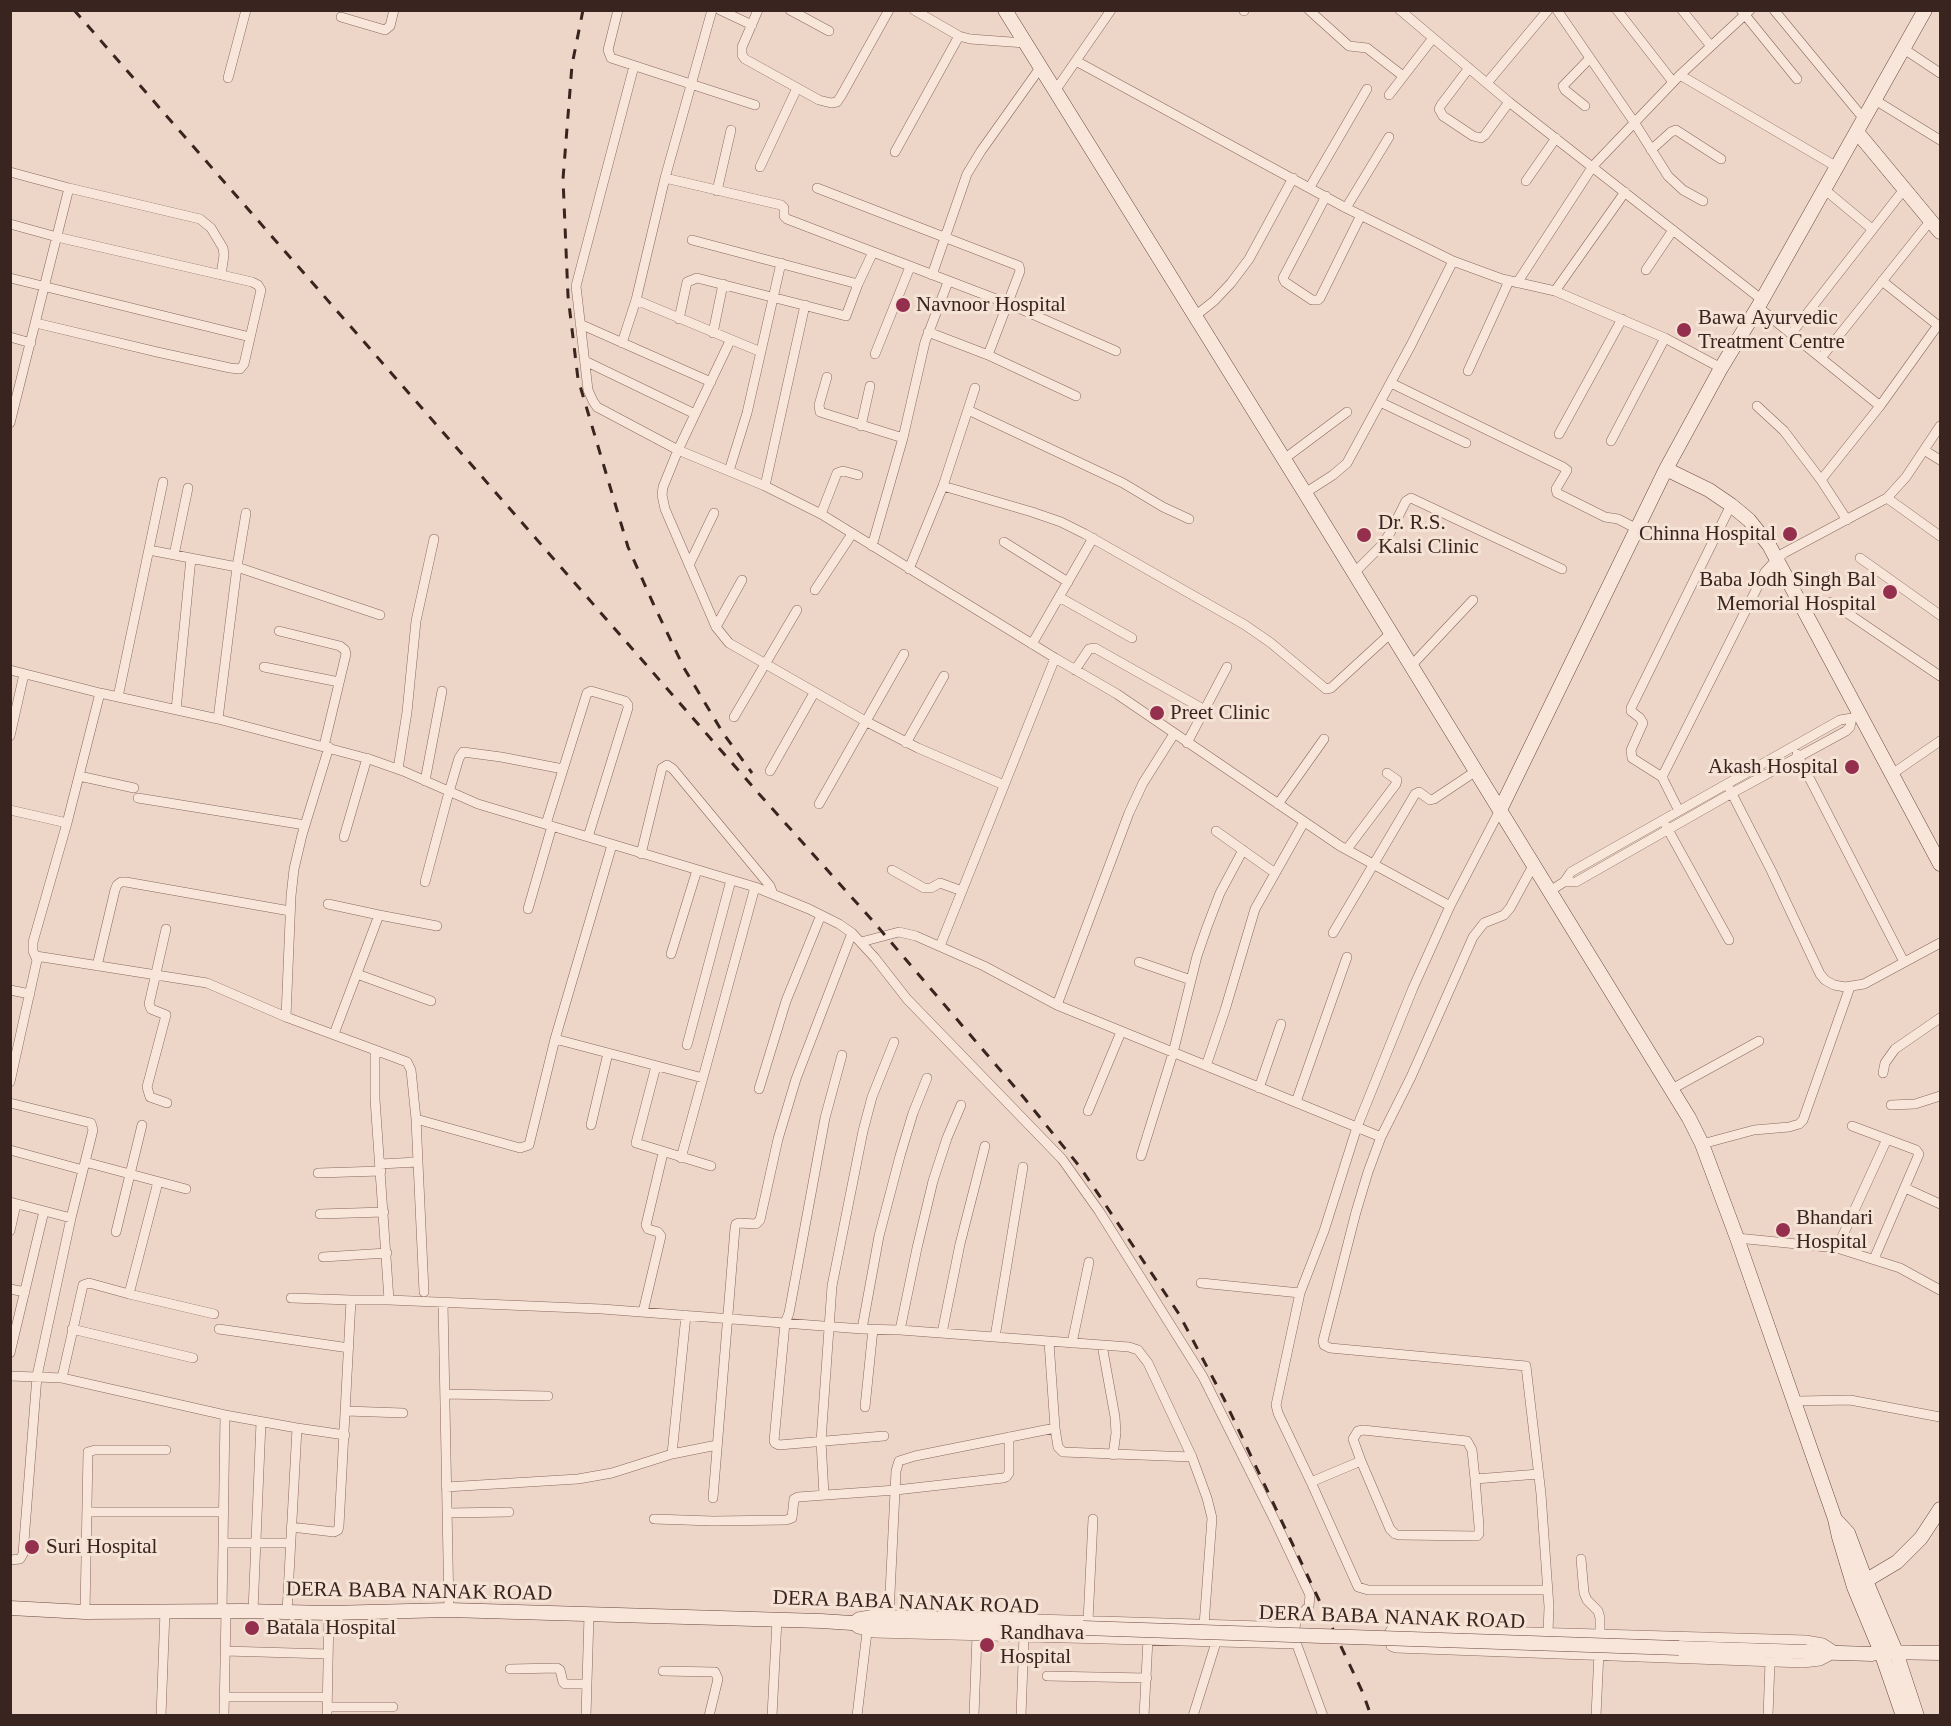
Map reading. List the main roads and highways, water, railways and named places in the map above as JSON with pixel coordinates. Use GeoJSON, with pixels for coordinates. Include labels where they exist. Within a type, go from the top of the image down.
{"type":"FeatureCollection","features":[{"type":"Feature","properties":{"kind":"main road"},"geometry":{"type":"LineString","coordinates":[[1005,10],[1689,1118],[1702,1144],[1737,1238],[1835,1519],[1848,1533],[1860,1584],[1886,1655],[1903,1716]]}},
{"type":"Feature","properties":{"kind":"main road"},"geometry":{"type":"LineString","coordinates":[[1500,810],[1666,469],[1925,10]]}},
{"type":"Feature","properties":{"kind":"main road"},"geometry":{"type":"LineString","coordinates":[[1857,132],[1937,226]]}},
{"type":"Feature","properties":{"kind":"main road"},"geometry":{"type":"LineString","coordinates":[[1666,469],[1709,490],[1731,505],[1749,520],[1769,545],[1856,716],[1892,774],[1941,864]]}},
{"type":"Feature","properties":{"kind":"main road"},"geometry":{"type":"LineString","coordinates":[[1860,1584],[1897,1562],[1921,1538],[1941,1509]]}},
{"type":"Feature","properties":{"kind":"main road","name":"DERA BABA NANAK ROAD"},"geometry":{"type":"LineString","coordinates":[[10,1608],[85,1612],[329,1613],[449,1610],[850,1623],[867,1628],[1083,1628],[1886,1655]]}},
{"type":"Feature","properties":{"kind":"main road"},"geometry":{"type":"LineString","coordinates":[[1886,1655],[1941,1653]]}},
{"type":"Feature","properties":{"kind":"main road"},"geometry":{"type":"LineString","coordinates":[[1886,1655],[1941,1659]]}},
{"type":"Feature","properties":{"kind":"main road"},"geometry":{"type":"LineString","coordinates":[[1886,1655],[1917,1716]]}},
{"type":"Feature","properties":{"kind":"railway"},"geometry":{"type":"LineString","coordinates":[[74,10],[872,920],[1080,1167],[1179,1314],[1224,1399],[1363,1693],[1371,1716]]}},
{"type":"Feature","properties":{"kind":"railway"},"geometry":{"type":"LineString","coordinates":[[583,10],[572,65],[563,179],[568,296],[578,379],[628,547],[684,668],[723,733],[752,773]]}},
{"type":"Feature","properties":{"kind":"place","name":"Navnoor Hospital"},"geometry":{"type":"Point","coordinates":[903,305]}},
{"type":"Feature","properties":{"kind":"place","name":"Bawa Ayurvedic Treatment Centre"},"geometry":{"type":"Point","coordinates":[1684,330]}},
{"type":"Feature","properties":{"kind":"place","name":"Chinna Hospital"},"geometry":{"type":"Point","coordinates":[1790,534]}},
{"type":"Feature","properties":{"kind":"place","name":"Dr. R.S. Kalsi Clinic"},"geometry":{"type":"Point","coordinates":[1364,535]}},
{"type":"Feature","properties":{"kind":"place","name":"Baba Jodh Singh Bal Memorial Hospital"},"geometry":{"type":"Point","coordinates":[1890,592]}},
{"type":"Feature","properties":{"kind":"place","name":"Preet Clinic"},"geometry":{"type":"Point","coordinates":[1157,713]}},
{"type":"Feature","properties":{"kind":"place","name":"Akash Hospital"},"geometry":{"type":"Point","coordinates":[1852,767]}},
{"type":"Feature","properties":{"kind":"place","name":"Bhandari Hospital"},"geometry":{"type":"Point","coordinates":[1783,1230]}},
{"type":"Feature","properties":{"kind":"place","name":"Suri Hospital"},"geometry":{"type":"Point","coordinates":[32,1547]}},
{"type":"Feature","properties":{"kind":"place","name":"Batala Hospital"},"geometry":{"type":"Point","coordinates":[252,1628]}},
{"type":"Feature","properties":{"kind":"place","name":"Randhava Hospital"},"geometry":{"type":"Point","coordinates":[987,1645]}}]}
